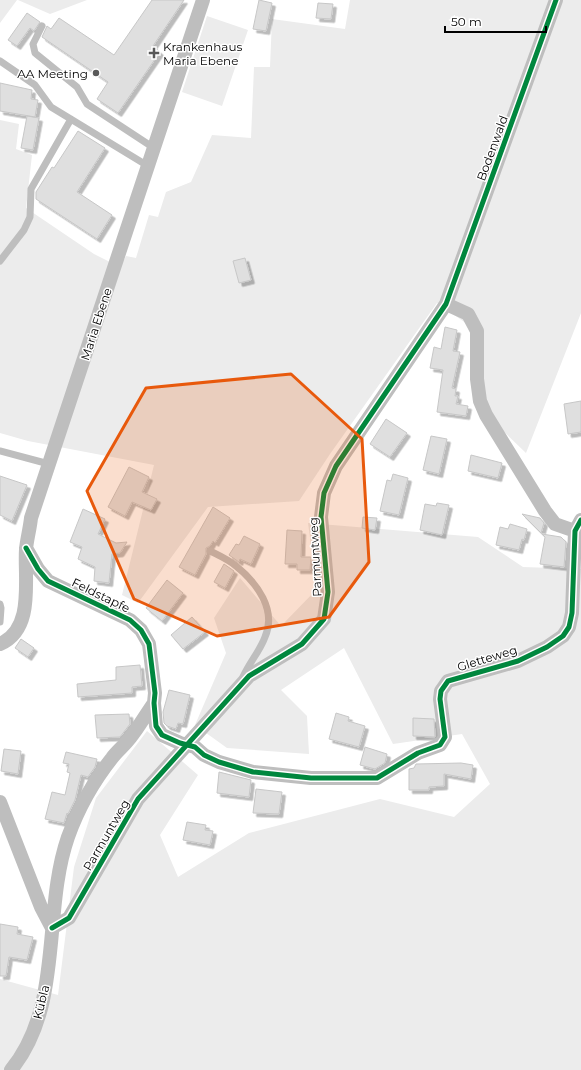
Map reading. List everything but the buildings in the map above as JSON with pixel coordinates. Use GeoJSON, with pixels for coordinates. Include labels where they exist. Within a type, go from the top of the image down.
{"type":"FeatureCollection","features":[{"type":"Feature","properties":{"kind":"street","name":"Maria Ebene"},"geometry":{"type":"LineString","coordinates":[[0,644],[8,641],[18,628],[26,603],[26,548],[31,518],[203,0]]}},
{"type":"Feature","properties":{"kind":"street","name":"Bodenwald"},"geometry":{"type":"LineString","coordinates":[[446,304],[556,0]]}},
{"type":"Feature","properties":{"kind":"street"},"geometry":{"type":"LineString","coordinates":[[446,304],[468,314],[477,331],[477,379],[480,400],[486,415],[545,511],[555,524],[578,526]]}},
{"type":"Feature","properties":{"kind":"street","name":"Parmuntweg"},"geometry":{"type":"LineString","coordinates":[[52,928],[69,918],[138,799],[249,676],[302,644],[324,619],[328,592],[321,517],[324,493],[336,466],[446,304]]}},
{"type":"Feature","properties":{"kind":"street","name":"Gletteweg"},"geometry":{"type":"LineString","coordinates":[[187,745],[195,747],[204,754],[235,768],[253,772],[332,780],[377,778],[418,753],[440,745],[445,737],[440,699],[441,691],[448,681],[518,661],[547,647],[563,636],[570,627],[578,526]]}},
{"type":"Feature","properties":{"kind":"street","name":"Feldstapfe"},"geometry":{"type":"LineString","coordinates":[[26,548],[38,569],[48,581],[130,620],[141,630],[149,644],[152,660],[156,726],[162,735],[187,745]]}},
{"type":"Feature","properties":{"kind":"street"},"geometry":{"type":"LineString","coordinates":[[52,928],[59,872],[68,838],[80,809],[95,781],[112,757],[130,739],[154,703]]}},
{"type":"Feature","properties":{"kind":"street"},"geometry":{"type":"LineString","coordinates":[[0,802],[41,907],[52,928]]}},
{"type":"Feature","properties":{"kind":"street","name":"Kübla"},"geometry":{"type":"LineString","coordinates":[[11,1070],[28,1040],[39,1015],[48,973],[52,928]]}},
{"type":"Feature","properties":{"kind":"lane"},"geometry":{"type":"LineString","coordinates":[[42,26],[33,44],[34,53],[77,87],[87,104],[154,148]]}},
{"type":"Feature","properties":{"kind":"lane"},"geometry":{"type":"LineString","coordinates":[[0,61],[35,85],[51,107],[148,166]]}},
{"type":"Feature","properties":{"kind":"lane"},"geometry":{"type":"LineString","coordinates":[[0,261],[24,230],[30,217],[30,189],[71,119]]}},
{"type":"Feature","properties":{"kind":"lane"},"geometry":{"type":"LineString","coordinates":[[0,451],[49,464]]}},
{"type":"Feature","properties":{"kind":"lane"},"geometry":{"type":"LineString","coordinates":[[210,551],[235,565],[252,581],[263,596],[269,617],[266,637],[249,664],[238,688]]}},
{"type":"Feature","properties":{"kind":"lane"},"geometry":{"type":"LineString","coordinates":[[0,604],[2,608],[0,622]]}},
{"type":"Feature","properties":{"kind":"highlighted area"},"geometry":{"type":"Polygon","coordinates":[[[291,374],[362,439],[369,562],[329,617],[217,636],[134,599],[87,491],[146,388],[291,374]]]}},
{"type":"Feature","properties":{"kind":"shaded area"},"geometry":{"type":"Polygon","coordinates":[[[0,0],[17,0],[0,23],[0,0]]]}},
{"type":"Feature","properties":{"kind":"shaded area"},"geometry":{"type":"Polygon","coordinates":[[[18,0],[87,0],[50,14],[18,0]]]}},
{"type":"Feature","properties":{"kind":"shaded area"},"geometry":{"type":"Polygon","coordinates":[[[350,0],[581,0],[581,313],[526,453],[473,402],[470,326],[437,303],[330,454],[299,501],[208,507],[138,603],[122,595],[154,465],[28,441],[0,433],[0,120],[19,124],[16,149],[32,155],[26,208],[94,254],[120,267],[126,256],[136,258],[149,215],[158,217],[166,192],[191,182],[212,135],[251,138],[254,67],[270,67],[272,19],[345,29],[350,0]]]}},
{"type":"Feature","properties":{"kind":"shaded area"},"geometry":{"type":"Polygon","coordinates":[[[207,16],[248,30],[222,106],[182,92],[207,16]]]}},
{"type":"Feature","properties":{"kind":"shaded area"},"geometry":{"type":"Polygon","coordinates":[[[308,523],[478,537],[523,567],[581,569],[581,1070],[0,1070],[0,979],[58,995],[74,867],[96,798],[147,731],[198,775],[160,835],[178,877],[249,833],[380,799],[454,817],[490,784],[462,734],[393,744],[344,648],[281,690],[307,716],[309,754],[227,748],[195,725],[226,653],[214,618],[240,578],[281,626],[317,589],[308,523]]]}},
{"type":"Feature","properties":{"kind":"cycle path"},"geometry":{"type":"LineString","coordinates":[[52,928],[69,918],[138,799],[249,676],[302,644],[324,619],[328,592],[321,517],[324,493],[336,466],[446,304],[556,0]]}},
{"type":"Feature","properties":{"kind":"cycle path"},"geometry":{"type":"LineString","coordinates":[[26,548],[38,569],[48,581],[130,620],[141,630],[149,644],[155,693],[154,703],[156,726],[162,735],[180,743],[195,747],[204,755],[219,762],[253,772],[311,778],[377,778],[418,753],[440,745],[445,737],[440,699],[441,691],[448,681],[518,661],[547,647],[563,636],[569,627],[572,613],[575,531],[581,520]]}},
{"type":"Feature","properties":{"kind":"place","name":"Krankenhaus Maria Ebene"},"geometry":{"type":"Point","coordinates":[154,53]}},
{"type":"Feature","properties":{"kind":"place","name":"AA Meeting"},"geometry":{"type":"Point","coordinates":[96,73]}}]}
